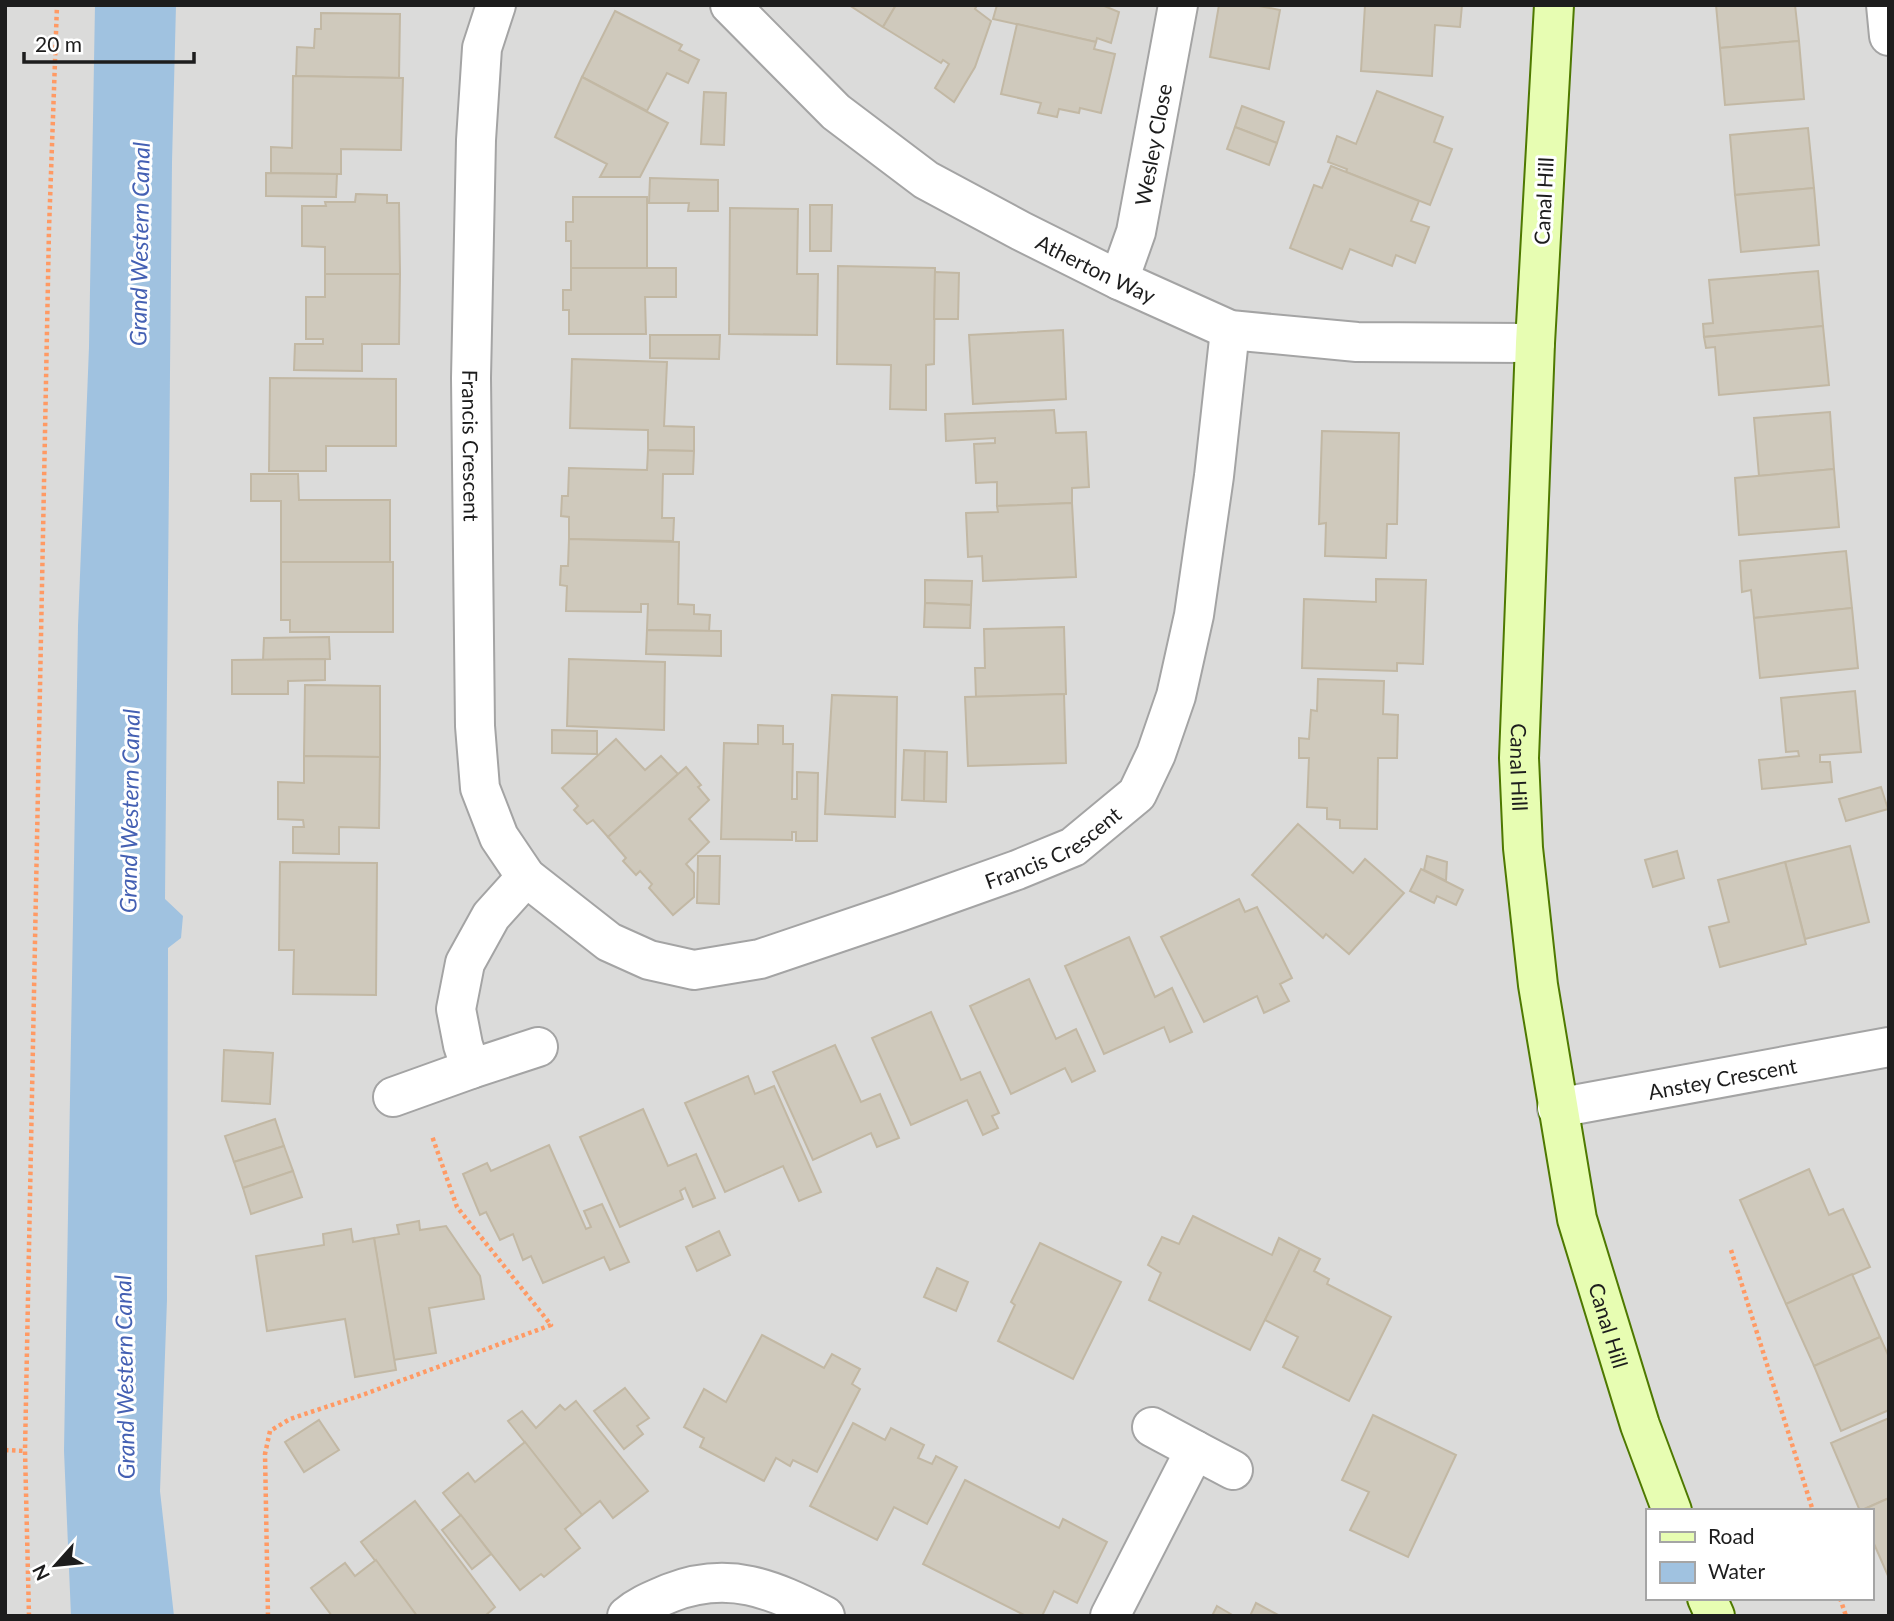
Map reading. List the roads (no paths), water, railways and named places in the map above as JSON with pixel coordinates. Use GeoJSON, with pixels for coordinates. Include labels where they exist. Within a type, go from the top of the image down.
{"type":"FeatureCollection","features":[{"type":"Feature","properties":{"kind":"street","name":"Francis Crescent"},"geometry":{"type":"LineString","coordinates":[[496,5],[482,48],[476,140],[471,378],[475,726],[480,788],[499,837],[526,877],[609,942],[649,960],[694,970],[760,959],[1017,870],[1073,847],[1137,794],[1156,754],[1176,696],[1194,615],[1214,476],[1230,330]]}},
{"type":"Feature","properties":{"kind":"street","name":"Atherton Way"},"geometry":{"type":"LineString","coordinates":[[730,5],[836,112],[926,180],[1119,280],[1230,330],[1357,342],[1535,344]]}},
{"type":"Feature","properties":{"kind":"street","name":"Wesley Close"},"geometry":{"type":"LineString","coordinates":[[1119,280],[1136,232],[1178,5]]}},
{"type":"Feature","properties":{"kind":"street","name":"Canal Hill"},"geometry":{"type":"LineString","coordinates":[[1554,5],[1535,344],[1519,758],[1523,848],[1536,971],[1577,1219],[1636,1413],[1671,1509]]}},
{"type":"Feature","properties":{"kind":"street"},"geometry":{"type":"LineString","coordinates":[[1886,5],[1889,36]]}},
{"type":"Feature","properties":{"kind":"street"},"geometry":{"type":"LineString","coordinates":[[471,1069],[456,1009],[466,962],[491,916],[526,877]]}},
{"type":"Feature","properties":{"kind":"street"},"geometry":{"type":"LineString","coordinates":[[404,1093],[538,1046]]}},
{"type":"Feature","properties":{"kind":"street","name":"Anstey Crescent"},"geometry":{"type":"LineString","coordinates":[[1557,1108],[1889,1046]]}},
{"type":"Feature","properties":{"kind":"street"},"geometry":{"type":"LineString","coordinates":[[1152,1427],[1233,1470]]}},
{"type":"Feature","properties":{"kind":"street"},"geometry":{"type":"LineString","coordinates":[[1110,1616],[1195,1450]]}},
{"type":"Feature","properties":{"kind":"street"},"geometry":{"type":"LineString","coordinates":[[627,1616],[641,1605],[681,1589],[715,1581],[753,1586],[792,1599],[825,1616]]}},
{"type":"Feature","properties":{"kind":"street"},"geometry":{"type":"LineString","coordinates":[[1708,1600],[1715,1616]]}},
{"type":"Feature","properties":{"kind":"water","name":"Grand Western Canal"},"geometry":{"type":"Polygon","coordinates":[[[95,5],[176,5],[165,899],[183,916],[181,938],[168,948],[167,1300],[160,1491],[174,1616],[71,1616],[64,1451],[78,626],[89,347],[95,5]]]}}]}
